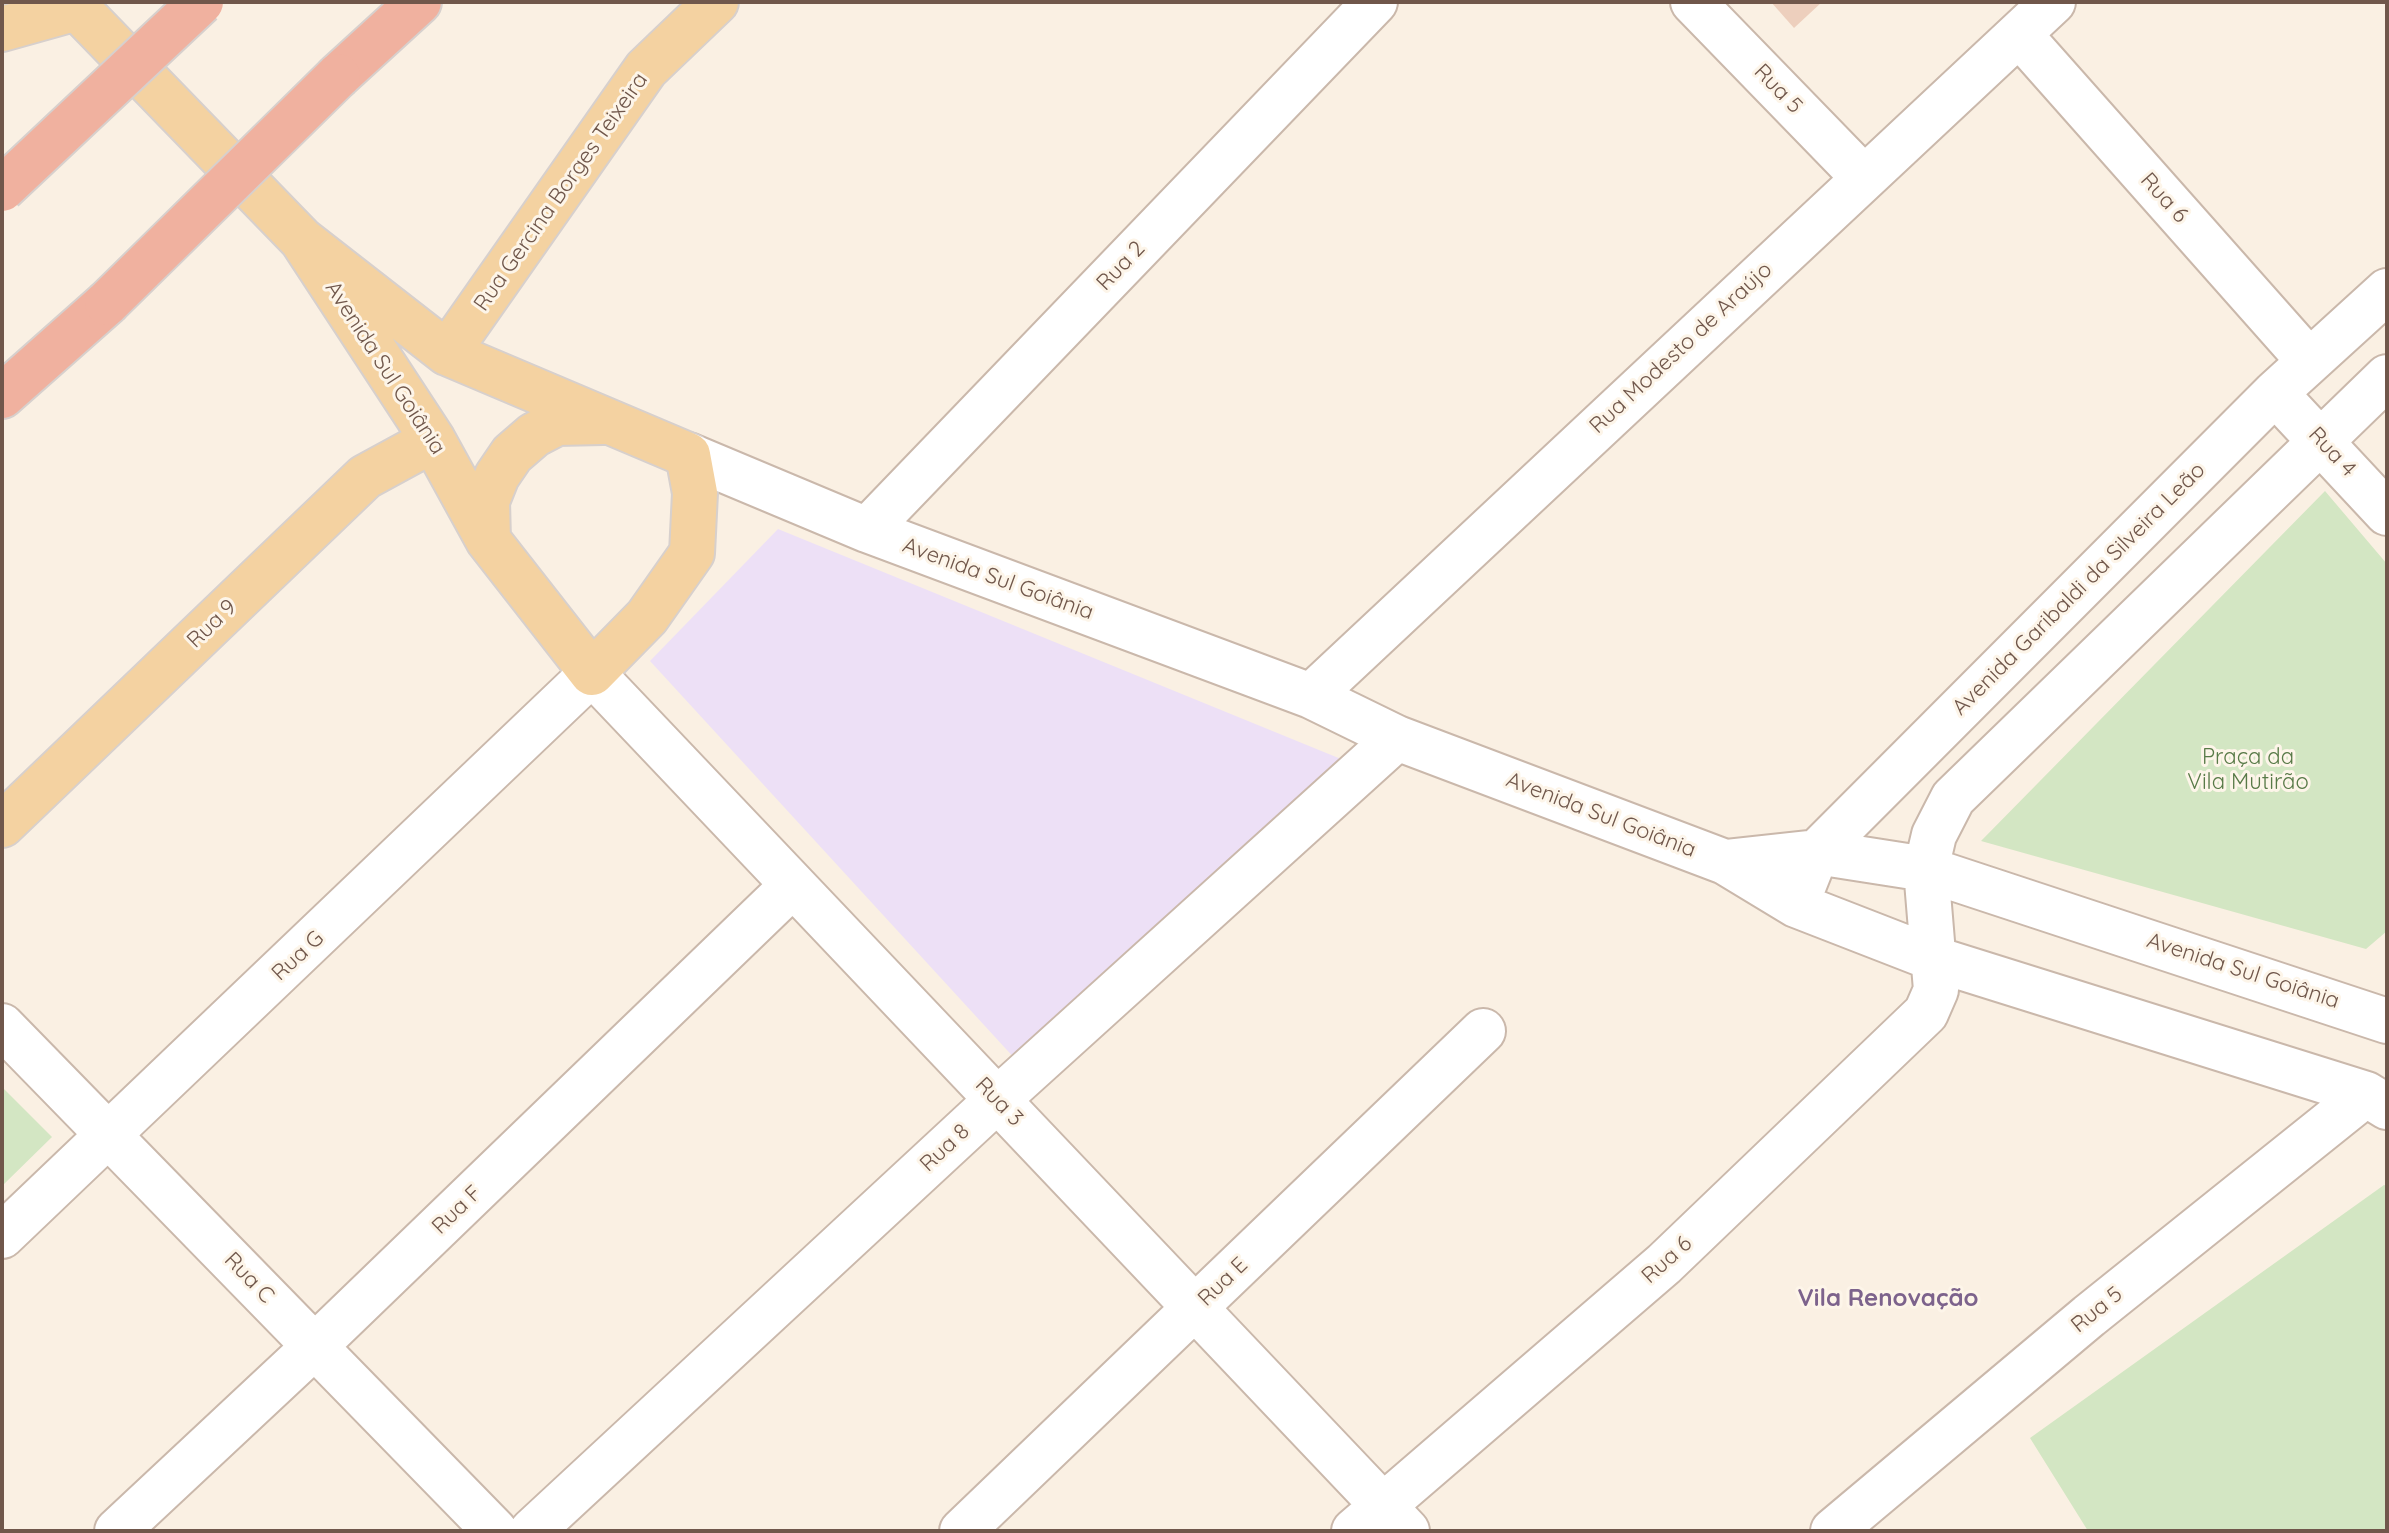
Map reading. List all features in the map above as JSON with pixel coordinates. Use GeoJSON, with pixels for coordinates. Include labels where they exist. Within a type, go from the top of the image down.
{"type":"FeatureCollection","features":[{"type":"Feature","properties":{"kind":"highway"},"geometry":{"type":"LineString","coordinates":[[2,189],[201,2]]}},
{"type":"Feature","properties":{"kind":"highway"},"geometry":{"type":"LineString","coordinates":[[2,396],[107,303],[338,76],[419,2]]}},
{"type":"Feature","properties":{"kind":"main road"},"geometry":{"type":"LineString","coordinates":[[2,7],[7,2]]}},
{"type":"Feature","properties":{"kind":"main road","name":"Rua Gercina Borges Teixeira"},"geometry":{"type":"LineString","coordinates":[[447,353],[646,69],[716,2]]}},
{"type":"Feature","properties":{"kind":"main road"},"geometry":{"type":"LineString","coordinates":[[2,29],[72,5]]}},
{"type":"Feature","properties":{"kind":"main road","name":"Avenida Sul Goiânia"},"geometry":{"type":"LineString","coordinates":[[72,5],[302,240],[447,353],[688,455]]}},
{"type":"Feature","properties":{"kind":"main road","name":"Avenida Sul Goiânia"},"geometry":{"type":"LineString","coordinates":[[302,240],[433,440],[488,540]]}},
{"type":"Feature","properties":{"kind":"main road"},"geometry":{"type":"LineString","coordinates":[[606,422],[557,423],[534,435],[512,454],[497,476],[487,501],[488,540],[592,673],[647,617],[692,553],[695,493],[688,455]]}},
{"type":"Feature","properties":{"kind":"main road","name":"Rua 9"},"geometry":{"type":"LineString","coordinates":[[2,825],[365,477],[433,440]]}},
{"type":"Feature","properties":{"kind":"street","name":"Rua 2"},"geometry":{"type":"LineString","coordinates":[[867,530],[1375,2]]}},
{"type":"Feature","properties":{"kind":"street","name":"Rua 5"},"geometry":{"type":"LineString","coordinates":[[1693,2],[1863,177]]}},
{"type":"Feature","properties":{"kind":"street","name":"Rua Modesto de Araújo"},"geometry":{"type":"LineString","coordinates":[[1311,696],[2053,2]]}},
{"type":"Feature","properties":{"kind":"street","name":"Rua 6"},"geometry":{"type":"LineString","coordinates":[[2019,34],[2309,361]]}},
{"type":"Feature","properties":{"kind":"street","name":"Avenida Garibaldi da Silveira Leão"},"geometry":{"type":"LineString","coordinates":[[1796,905],[1817,852],[2275,393],[2387,291]]}},
{"type":"Feature","properties":{"kind":"street"},"geometry":{"type":"LineString","coordinates":[[1926,869],[1934,835],[1953,798],[2320,438],[2387,377]]}},
{"type":"Feature","properties":{"kind":"street","name":"Rua 4"},"geometry":{"type":"LineString","coordinates":[[2275,393],[2387,513]]}},
{"type":"Feature","properties":{"kind":"street","name":"Avenida Sul Goiânia"},"geometry":{"type":"LineString","coordinates":[[688,455],[867,530],[1311,696],[1397,738],[1725,862],[1796,905],[1935,959],[2377,1100]]}},
{"type":"Feature","properties":{"kind":"street","name":"Rua 3"},"geometry":{"type":"LineString","coordinates":[[592,673],[1195,1309],[1381,1522]]}},
{"type":"Feature","properties":{"kind":"street","name":"Rua G"},"geometry":{"type":"LineString","coordinates":[[2,1236],[592,673]]}},
{"type":"Feature","properties":{"kind":"street","name":"Rua 8"},"geometry":{"type":"LineString","coordinates":[[532,1531],[997,1100],[1397,738]]}},
{"type":"Feature","properties":{"kind":"street","name":"Avenida Sul Goiânia"},"geometry":{"type":"LineString","coordinates":[[1725,862],[1817,852],[1926,869],[2382,1011]]}},
{"type":"Feature","properties":{"kind":"street","name":"Rua 6"},"geometry":{"type":"LineString","coordinates":[[1381,1522],[1664,1264],[1926,1013],[1936,990],[1926,869]]}},
{"type":"Feature","properties":{"kind":"street","name":"Rua F"},"geometry":{"type":"LineString","coordinates":[[117,1531],[315,1346],[793,885]]}},
{"type":"Feature","properties":{"kind":"street","name":"Rua C"},"geometry":{"type":"LineString","coordinates":[[2,1026],[495,1531]]}},
{"type":"Feature","properties":{"kind":"street","name":"Rua E"},"geometry":{"type":"LineString","coordinates":[[962,1531],[1483,1031]]}},
{"type":"Feature","properties":{"kind":"street","name":"Rua 5"},"geometry":{"type":"LineString","coordinates":[[1833,1531],[2089,1316],[2377,1100]]}},
{"type":"Feature","properties":{"kind":"shaded area"},"geometry":{"type":"Polygon","coordinates":[[[778,529],[1341,759],[1017,1061],[650,661],[778,529]]]}},
{"type":"Feature","properties":{"kind":"green space","name":"Praça da Vila Mutirão"},"geometry":{"type":"Polygon","coordinates":[[[2325,491],[2387,564],[2387,931],[2366,949],[1981,841],[2325,491]]]}},
{"type":"Feature","properties":{"kind":"green space"},"geometry":{"type":"Polygon","coordinates":[[[2,1087],[52,1137],[2,1186],[2,1087]]]}},
{"type":"Feature","properties":{"kind":"green space"},"geometry":{"type":"Polygon","coordinates":[[[2384,1185],[2387,1186],[2387,1531],[2088,1531],[2030,1438],[2384,1185]]]}},
{"type":"Feature","properties":{"kind":"building"},"geometry":{"type":"Polygon","coordinates":[[[1771,2],[1822,2],[1794,28],[1771,2]]]}},
{"type":"Feature","properties":{"kind":"district","name":"Vila Renovação"},"geometry":{"type":"Point","coordinates":[1888,1299]}}]}
